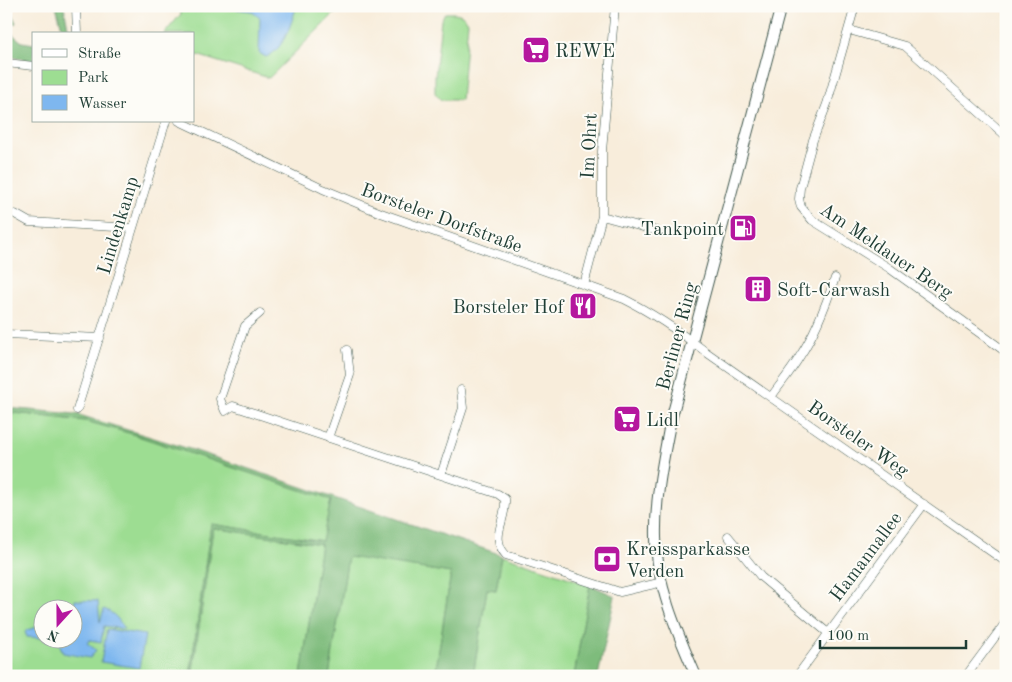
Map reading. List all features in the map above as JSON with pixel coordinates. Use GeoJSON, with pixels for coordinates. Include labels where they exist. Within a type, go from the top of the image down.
{"type":"FeatureCollection","features":[{"type":"Feature","properties":{"kind":"street"},"geometry":{"type":"LineString","coordinates":[[76,6],[77,32]]}},
{"type":"Feature","properties":{"kind":"street","name":"Im Ohrt"},"geometry":{"type":"LineString","coordinates":[[584,285],[602,216],[602,151],[615,6]]}},
{"type":"Feature","properties":{"kind":"street","name":"Berliner Ring"},"geometry":{"type":"LineString","coordinates":[[696,676],[675,626],[663,582],[656,538],[659,480],[670,424],[781,6]]}},
{"type":"Feature","properties":{"kind":"street","name":"Am Meldauer Berg"},"geometry":{"type":"LineString","coordinates":[[855,6],[800,188],[799,199],[801,207],[812,220],[889,268],[1006,352]]}},
{"type":"Feature","properties":{"kind":"street"},"geometry":{"type":"LineString","coordinates":[[848,30],[905,46],[1006,136]]}},
{"type":"Feature","properties":{"kind":"street"},"geometry":{"type":"LineString","coordinates":[[6,63],[32,66]]}},
{"type":"Feature","properties":{"kind":"street","name":"Lindenkamp"},"geometry":{"type":"LineString","coordinates":[[77,410],[166,122]]}},
{"type":"Feature","properties":{"kind":"street","name":"Borsteler Dorfstraße"},"geometry":{"type":"LineString","coordinates":[[181,122],[344,199],[624,299],[663,320],[693,342]]}},
{"type":"Feature","properties":{"kind":"street"},"geometry":{"type":"LineString","coordinates":[[15,214],[29,222],[133,228]]}},
{"type":"Feature","properties":{"kind":"street"},"geometry":{"type":"LineString","coordinates":[[602,216],[657,231]]}},
{"type":"Feature","properties":{"kind":"street"},"geometry":{"type":"LineString","coordinates":[[772,397],[811,338],[824,311],[835,278]]}},
{"type":"Feature","properties":{"kind":"street"},"geometry":{"type":"LineString","coordinates":[[260,313],[245,326],[220,399],[225,411],[233,406],[498,494],[505,499],[506,507],[498,537],[499,548],[506,555],[620,592],[663,582]]}},
{"type":"Feature","properties":{"kind":"street"},"geometry":{"type":"LineString","coordinates":[[6,334],[100,338]]}},
{"type":"Feature","properties":{"kind":"street","name":"Borsteler Weg"},"geometry":{"type":"LineString","coordinates":[[693,342],[1006,562]]}},
{"type":"Feature","properties":{"kind":"street"},"geometry":{"type":"LineString","coordinates":[[328,438],[350,375],[347,350]]}},
{"type":"Feature","properties":{"kind":"street"},"geometry":{"type":"LineString","coordinates":[[441,475],[462,408],[461,390]]}},
{"type":"Feature","properties":{"kind":"street","name":"Hamannallee"},"geometry":{"type":"LineString","coordinates":[[797,676],[924,504]]}},
{"type":"Feature","properties":{"kind":"street"},"geometry":{"type":"LineString","coordinates":[[728,536],[761,577],[828,633]]}},
{"type":"Feature","properties":{"kind":"street"},"geometry":{"type":"LineString","coordinates":[[966,676],[1006,622]]}},
{"type":"Feature","properties":{"kind":"green space"},"geometry":{"type":"Polygon","coordinates":[[[6,6],[9,6],[16,23],[6,27],[6,6]]]}},
{"type":"Feature","properties":{"kind":"green space"},"geometry":{"type":"Polygon","coordinates":[[[56,6],[64,6],[69,32],[61,32],[56,6]]]}},
{"type":"Feature","properties":{"kind":"green space"},"geometry":{"type":"Polygon","coordinates":[[[179,6],[342,6],[269,78],[195,54],[195,32],[166,32],[181,14],[179,6]]]}},
{"type":"Feature","properties":{"kind":"green space"},"geometry":{"type":"Polygon","coordinates":[[[445,13],[456,13],[468,22],[461,100],[441,100],[435,93],[441,20],[445,13]]]}},
{"type":"Feature","properties":{"kind":"green space"},"geometry":{"type":"Polygon","coordinates":[[[6,29],[22,42],[32,44],[32,61],[6,56],[6,29]]]}},
{"type":"Feature","properties":{"kind":"green space"},"geometry":{"type":"Polygon","coordinates":[[[6,408],[76,414],[196,451],[502,555],[496,590],[487,589],[473,676],[435,676],[451,573],[348,557],[329,676],[301,676],[321,544],[213,528],[192,676],[190,676],[211,524],[322,541],[331,500],[129,433],[86,421],[6,412],[6,408]]]}},
{"type":"Feature","properties":{"kind":"green space"},"geometry":{"type":"Polygon","coordinates":[[[6,412],[86,421],[129,433],[331,500],[323,541],[211,524],[190,676],[6,676],[6,412]]]}},
{"type":"Feature","properties":{"kind":"green space"},"geometry":{"type":"Polygon","coordinates":[[[213,528],[321,544],[301,676],[192,676],[213,528]]]}},
{"type":"Feature","properties":{"kind":"green space"},"geometry":{"type":"Polygon","coordinates":[[[502,555],[590,585],[574,676],[473,676],[487,589],[496,590],[502,555]]]}},
{"type":"Feature","properties":{"kind":"green space"},"geometry":{"type":"Polygon","coordinates":[[[348,556],[451,573],[435,676],[329,676],[348,556]]]}},
{"type":"Feature","properties":{"kind":"green space"},"geometry":{"type":"Polygon","coordinates":[[[590,585],[615,596],[598,676],[574,676],[590,585]]]}},
{"type":"Feature","properties":{"kind":"water"},"geometry":{"type":"Polygon","coordinates":[[[212,6],[294,6],[295,11],[281,44],[272,54],[266,57],[259,53],[260,18],[251,11],[212,6]]]}},
{"type":"Feature","properties":{"kind":"water"},"geometry":{"type":"Polygon","coordinates":[[[82,600],[98,601],[100,622],[104,609],[116,617],[124,629],[104,626],[101,642],[90,640],[87,643],[96,650],[90,658],[63,653],[62,650],[82,650],[82,600]]]}},
{"type":"Feature","properties":{"kind":"water"},"geometry":{"type":"Polygon","coordinates":[[[32,628],[32,637],[27,637],[25,632],[32,628]]]}},
{"type":"Feature","properties":{"kind":"water"},"geometry":{"type":"Polygon","coordinates":[[[107,629],[145,635],[139,668],[101,662],[107,629]]]}},
{"type":"Feature","properties":{"kind":"place","name":"REWE"},"geometry":{"type":"Point","coordinates":[536,50]}},
{"type":"Feature","properties":{"kind":"place","name":"Tankpoint"},"geometry":{"type":"Point","coordinates":[743,228]}},
{"type":"Feature","properties":{"kind":"place","name":"Soft-Carwash"},"geometry":{"type":"Point","coordinates":[758,289]}},
{"type":"Feature","properties":{"kind":"place","name":"Borsteler Hof"},"geometry":{"type":"Point","coordinates":[583,306]}},
{"type":"Feature","properties":{"kind":"place","name":"Lidl"},"geometry":{"type":"Point","coordinates":[627,419]}},
{"type":"Feature","properties":{"kind":"place","name":"Kreissparkasse Verden"},"geometry":{"type":"Point","coordinates":[607,559]}}]}
